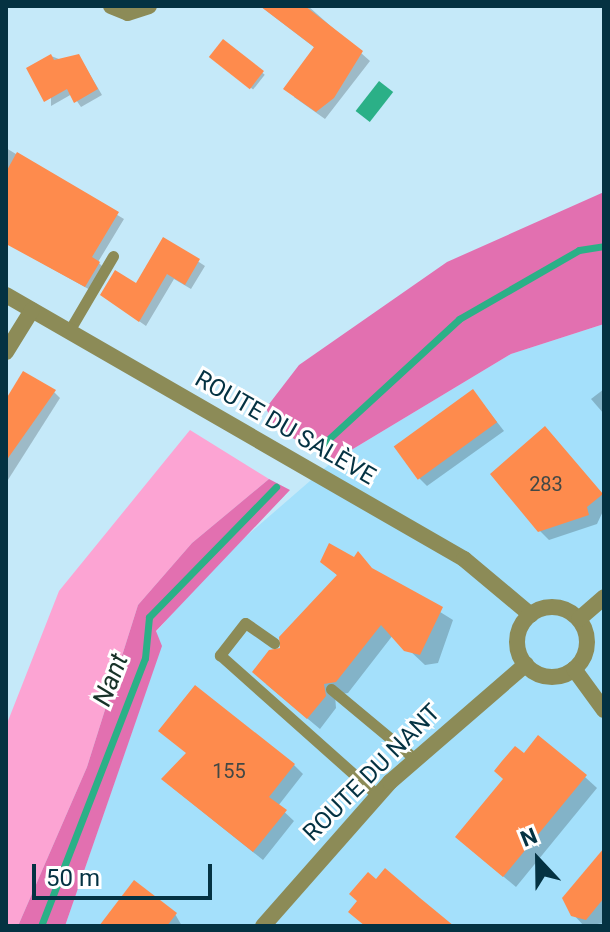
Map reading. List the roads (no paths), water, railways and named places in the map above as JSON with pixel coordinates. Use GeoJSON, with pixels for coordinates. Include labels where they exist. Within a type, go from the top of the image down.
{"type":"FeatureCollection","features":[{"type":"Feature","properties":{"kind":"street"},"geometry":{"type":"LineString","coordinates":[[111,6],[128,13],[149,6]]}},
{"type":"Feature","properties":{"kind":"street","name":"ROUTE DU SALÈVE"},"geometry":{"type":"LineString","coordinates":[[6,295],[464,559],[531,615]]}},
{"type":"Feature","properties":{"kind":"street"},"geometry":{"type":"LineString","coordinates":[[6,352],[32,310]]}},
{"type":"Feature","properties":{"kind":"street"},"geometry":{"type":"LineString","coordinates":[[579,619],[604,597]]}},
{"type":"Feature","properties":{"kind":"street"},"geometry":{"type":"LineString","coordinates":[[552,607],[579,619],[587,645],[574,669],[545,676],[526,664],[518,642],[531,615],[552,607]]}},
{"type":"Feature","properties":{"kind":"street","name":"ROUTE DU NANT"},"geometry":{"type":"LineString","coordinates":[[263,926],[377,795],[526,664]]}},
{"type":"Feature","properties":{"kind":"street"},"geometry":{"type":"LineString","coordinates":[[574,669],[604,710]]}},
{"type":"Feature","properties":{"kind":"lane"},"geometry":{"type":"LineString","coordinates":[[69,331],[113,256]]}},
{"type":"Feature","properties":{"kind":"lane"},"geometry":{"type":"LineString","coordinates":[[274,643],[245,623],[220,655],[377,795]]}},
{"type":"Feature","properties":{"kind":"lane"},"geometry":{"type":"LineString","coordinates":[[331,689],[415,759]]}},
{"type":"Feature","properties":{"kind":"waterway","name":"Nant"},"geometry":{"type":"LineString","coordinates":[[320,447],[459,319],[579,250],[604,246]]}},
{"type":"Feature","properties":{"kind":"waterway","name":"Nant"},"geometry":{"type":"LineString","coordinates":[[41,926],[145,658],[149,617],[276,487]]}}]}
